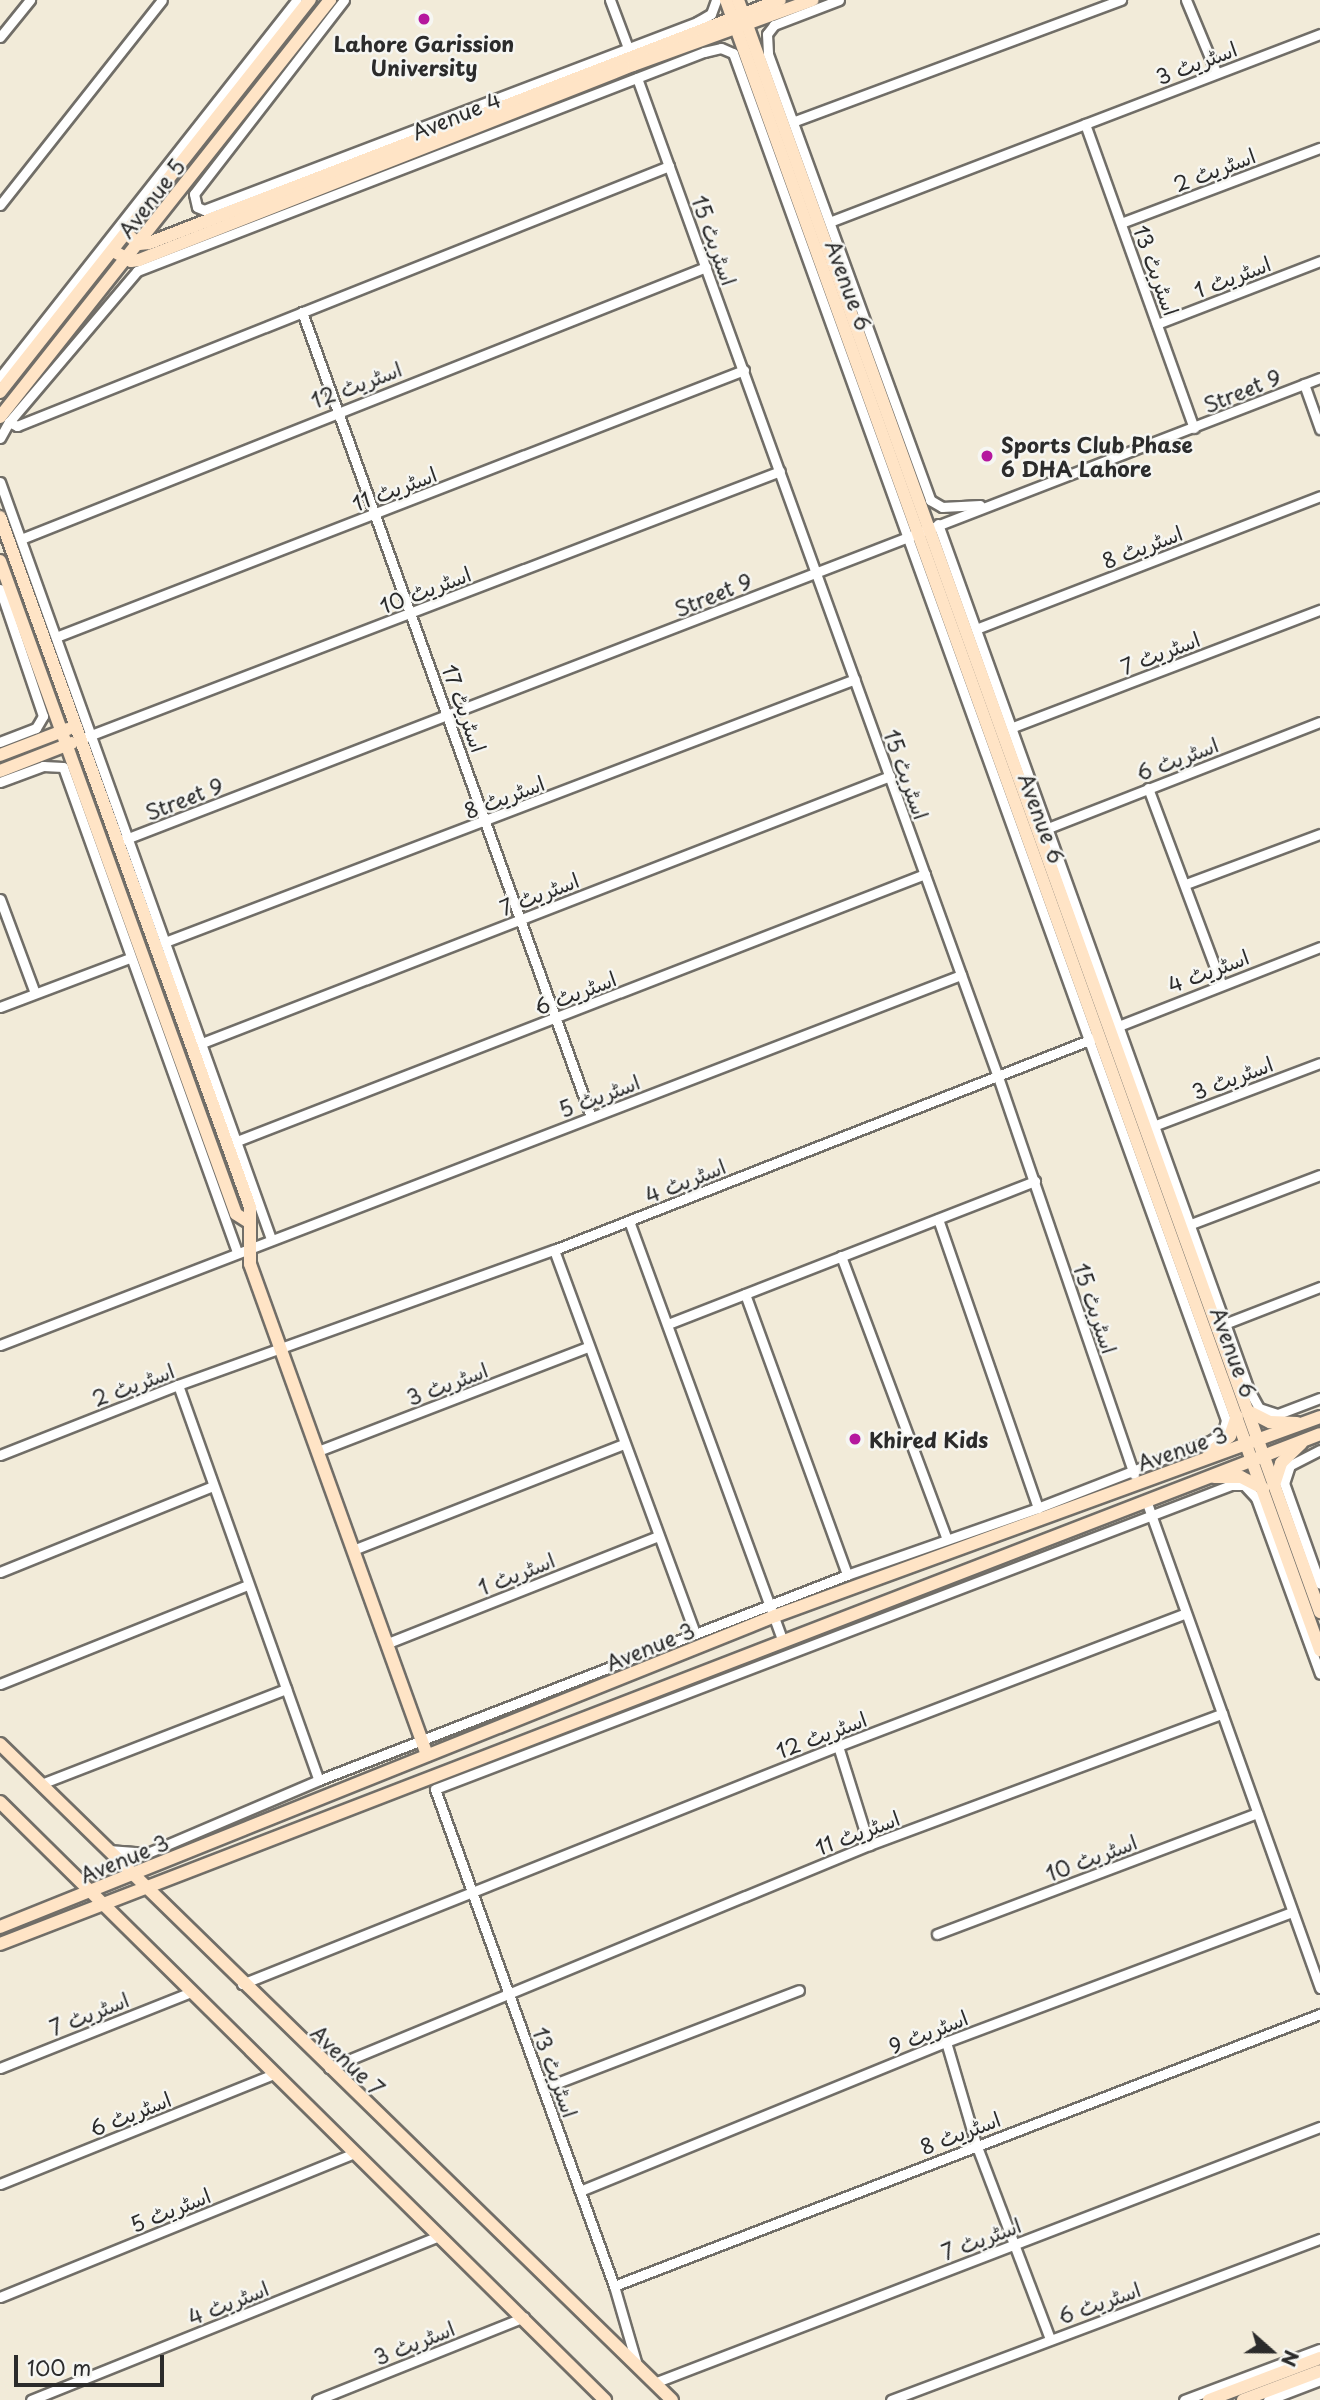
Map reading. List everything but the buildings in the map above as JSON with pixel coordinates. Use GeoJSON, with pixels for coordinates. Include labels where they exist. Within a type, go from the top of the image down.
{"type":"FeatureCollection","features":[{"type":"Feature","properties":{"kind":"main road","name":"Avenue 5"},"geometry":{"type":"LineString","coordinates":[[0,392],[115,252],[310,0]]}},
{"type":"Feature","properties":{"kind":"main road","name":"Avenue 5"},"geometry":{"type":"LineString","coordinates":[[5,419],[57,347],[330,0]]}},
{"type":"Feature","properties":{"kind":"main road"},"geometry":{"type":"LineString","coordinates":[[714,25],[725,0]]}},
{"type":"Feature","properties":{"kind":"main road","name":"Avenue 6"},"geometry":{"type":"LineString","coordinates":[[725,0],[740,22],[1106,1032],[1276,1509],[1320,1650]]}},
{"type":"Feature","properties":{"kind":"main road","name":"Avenue 6"},"geometry":{"type":"LineString","coordinates":[[738,0],[740,22]]}},
{"type":"Feature","properties":{"kind":"main road"},"geometry":{"type":"LineString","coordinates":[[703,37],[753,58],[767,12],[748,0]]}},
{"type":"Feature","properties":{"kind":"main road","name":"Avenue 4"},"geometry":{"type":"LineString","coordinates":[[767,12],[779,0]]}},
{"type":"Feature","properties":{"kind":"main road","name":"Avenue 4"},"geometry":{"type":"LineString","coordinates":[[127,260],[139,260],[740,22],[813,0]]}},
{"type":"Feature","properties":{"kind":"main road","name":"Avenue 4"},"geometry":{"type":"LineString","coordinates":[[139,244],[703,37],[714,25],[740,22]]}},
{"type":"Feature","properties":{"kind":"main road"},"geometry":{"type":"LineString","coordinates":[[128,235],[139,244]]}},
{"type":"Feature","properties":{"kind":"main road"},"geometry":{"type":"LineString","coordinates":[[115,252],[127,260]]}},
{"type":"Feature","properties":{"kind":"main road"},"geometry":{"type":"LineString","coordinates":[[45,337],[57,347]]}},
{"type":"Feature","properties":{"kind":"main road"},"geometry":{"type":"LineString","coordinates":[[0,516],[76,726],[86,737],[250,1207],[243,1250],[427,1755]]}},
{"type":"Feature","properties":{"kind":"main road"},"geometry":{"type":"LineString","coordinates":[[0,561],[66,745],[71,772],[143,976],[236,1214],[247,1221]]}},
{"type":"Feature","properties":{"kind":"main road"},"geometry":{"type":"LineString","coordinates":[[0,755],[76,726]]}},
{"type":"Feature","properties":{"kind":"main road"},"geometry":{"type":"LineString","coordinates":[[0,771],[41,761],[66,745],[86,737]]}},
{"type":"Feature","properties":{"kind":"main road"},"geometry":{"type":"LineString","coordinates":[[1203,1459],[1230,1436],[1242,1414],[1270,1422],[1305,1423]]}},
{"type":"Feature","properties":{"kind":"main road","name":"Avenue 3"},"geometry":{"type":"LineString","coordinates":[[0,1944],[782,1639],[1150,1509],[1320,1417]]}},
{"type":"Feature","properties":{"kind":"main road"},"geometry":{"type":"LineString","coordinates":[[1209,1477],[1241,1477],[1268,1487],[1281,1463],[1315,1436]]}},
{"type":"Feature","properties":{"kind":"main road","name":"Avenue 3"},"geometry":{"type":"LineString","coordinates":[[0,1927],[179,1857],[773,1610],[1135,1477],[1203,1459],[1315,1436]]}},
{"type":"Feature","properties":{"kind":"main road","name":"Avenue 6"},"geometry":{"type":"LineString","coordinates":[[1276,1509],[1320,1612]]}},
{"type":"Feature","properties":{"kind":"main road","name":"Avenue 7"},"geometry":{"type":"LineString","coordinates":[[0,1744],[637,2370],[672,2400]]}},
{"type":"Feature","properties":{"kind":"main road"},"geometry":{"type":"LineString","coordinates":[[0,1801],[353,2154],[437,2237],[524,2317],[605,2400]]}},
{"type":"Feature","properties":{"kind":"main road"},"geometry":{"type":"LineString","coordinates":[[1209,2400],[1320,2358]]}},
{"type":"Feature","properties":{"kind":"main road"},"geometry":{"type":"LineString","coordinates":[[1243,2400],[1320,2371]]}},
{"type":"Feature","properties":{"kind":"street"},"geometry":{"type":"LineString","coordinates":[[0,37],[30,0]]}},
{"type":"Feature","properties":{"kind":"street"},"geometry":{"type":"LineString","coordinates":[[0,205],[162,0]]}},
{"type":"Feature","properties":{"kind":"street"},"geometry":{"type":"LineString","coordinates":[[0,377],[297,0]]}},
{"type":"Feature","properties":{"kind":"street"},"geometry":{"type":"LineString","coordinates":[[344,0],[194,194],[197,207],[204,210],[628,48],[703,37],[729,51],[753,58],[795,121],[930,500],[942,507],[989,505]]}},
{"type":"Feature","properties":{"kind":"street"},"geometry":{"type":"LineString","coordinates":[[610,0],[628,48]]}},
{"type":"Feature","properties":{"kind":"street"},"geometry":{"type":"LineString","coordinates":[[0,438],[5,419],[137,271],[638,78],[703,37],[716,0]]}},
{"type":"Feature","properties":{"kind":"street"},"geometry":{"type":"LineString","coordinates":[[753,58],[774,25],[839,0]]}},
{"type":"Feature","properties":{"kind":"street"},"geometry":{"type":"LineString","coordinates":[[795,121],[1121,0]]}},
{"type":"Feature","properties":{"kind":"street"},"geometry":{"type":"LineString","coordinates":[[1186,0],[1216,72]]}},
{"type":"Feature","properties":{"kind":"street","name":"اسٹریٹ 3"},"geometry":{"type":"LineString","coordinates":[[832,221],[1320,34]]}},
{"type":"Feature","properties":{"kind":"street","name":"اسٹریٹ 15"},"geometry":{"type":"LineString","coordinates":[[638,78],[780,471],[814,573],[855,679],[997,1074],[1135,1477]]}},
{"type":"Feature","properties":{"kind":"street","name":"اسٹریٹ 13"},"geometry":{"type":"LineString","coordinates":[[1085,124],[1194,428]]}},
{"type":"Feature","properties":{"kind":"street","name":"اسٹریٹ 2"},"geometry":{"type":"LineString","coordinates":[[1121,223],[1320,148]]}},
{"type":"Feature","properties":{"kind":"street"},"geometry":{"type":"LineString","coordinates":[[5,419],[17,426],[669,166]]}},
{"type":"Feature","properties":{"kind":"street","name":"اسٹریٹ 1"},"geometry":{"type":"LineString","coordinates":[[1157,324],[1320,261]]}},
{"type":"Feature","properties":{"kind":"street","name":"اسٹریٹ 12"},"geometry":{"type":"LineString","coordinates":[[21,539],[340,409],[706,267]]}},
{"type":"Feature","properties":{"kind":"street","name":"اسٹریٹ 17"},"geometry":{"type":"LineString","coordinates":[[302,312],[378,514],[591,1117]]}},
{"type":"Feature","properties":{"kind":"street","name":"اسٹریٹ 11"},"geometry":{"type":"LineString","coordinates":[[56,637],[744,370]]}},
{"type":"Feature","properties":{"kind":"street","name":"Street 9"},"geometry":{"type":"LineString","coordinates":[[123,840],[450,717],[923,530],[1320,378]]}},
{"type":"Feature","properties":{"kind":"street"},"geometry":{"type":"LineString","coordinates":[[1304,384],[1320,429]]}},
{"type":"Feature","properties":{"kind":"street","name":"اسٹریٹ 10"},"geometry":{"type":"LineString","coordinates":[[86,737],[780,471]]}},
{"type":"Feature","properties":{"kind":"street"},"geometry":{"type":"LineString","coordinates":[[0,482],[56,637],[86,737]]}},
{"type":"Feature","properties":{"kind":"street","name":"اسٹریٹ 8"},"geometry":{"type":"LineString","coordinates":[[976,629],[1320,496]]}},
{"type":"Feature","properties":{"kind":"street"},"geometry":{"type":"LineString","coordinates":[[106,1850],[148,1853],[319,1780],[695,1634],[773,1610],[847,1575],[946,1537],[1135,1477],[1218,1437],[1226,1426],[1235,1397],[1227,1323],[1156,1125],[1106,1032],[1048,828],[976,629],[923,530]]}},
{"type":"Feature","properties":{"kind":"street"},"geometry":{"type":"LineString","coordinates":[[0,589],[43,716],[36,728],[0,742]]}},
{"type":"Feature","properties":{"kind":"street","name":"اسٹریٹ 7"},"geometry":{"type":"LineString","coordinates":[[1013,727],[1320,610]]}},
{"type":"Feature","properties":{"kind":"street","name":"اسٹریٹ 8"},"geometry":{"type":"LineString","coordinates":[[165,942],[855,679]]}},
{"type":"Feature","properties":{"kind":"street","name":"اسٹریٹ 6"},"geometry":{"type":"LineString","coordinates":[[1048,828],[1320,722]]}},
{"type":"Feature","properties":{"kind":"street"},"geometry":{"type":"LineString","coordinates":[[0,782],[41,761],[59,764],[71,772],[130,958],[143,976],[243,1250],[0,1345]]}},
{"type":"Feature","properties":{"kind":"street","name":"اسٹریٹ 7"},"geometry":{"type":"LineString","coordinates":[[202,1043],[890,776]]}},
{"type":"Feature","properties":{"kind":"street"},"geometry":{"type":"LineString","coordinates":[[1148,788],[1221,983]]}},
{"type":"Feature","properties":{"kind":"street"},"geometry":{"type":"LineString","coordinates":[[1186,884],[1320,834]]}},
{"type":"Feature","properties":{"kind":"street"},"geometry":{"type":"LineString","coordinates":[[123,840],[165,942],[271,1239]]}},
{"type":"Feature","properties":{"kind":"street","name":"اسٹریٹ 6"},"geometry":{"type":"LineString","coordinates":[[237,1141],[925,874]]}},
{"type":"Feature","properties":{"kind":"street"},"geometry":{"type":"LineString","coordinates":[[0,899],[35,993]]}},
{"type":"Feature","properties":{"kind":"street","name":"اسٹریٹ 4"},"geometry":{"type":"LineString","coordinates":[[280,1349],[629,1222],[1106,1032],[1221,983],[1320,947]]}},
{"type":"Feature","properties":{"kind":"street"},"geometry":{"type":"LineString","coordinates":[[0,1007],[130,958]]}},
{"type":"Feature","properties":{"kind":"street","name":"اسٹریٹ 5"},"geometry":{"type":"LineString","coordinates":[[243,1250],[961,975]]}},
{"type":"Feature","properties":{"kind":"street","name":"اسٹریٹ 3"},"geometry":{"type":"LineString","coordinates":[[1156,1125],[1320,1063]]}},
{"type":"Feature","properties":{"kind":"street"},"geometry":{"type":"LineString","coordinates":[[1191,1224],[1320,1175]]}},
{"type":"Feature","properties":{"kind":"street"},"geometry":{"type":"LineString","coordinates":[[667,1324],[1035,1181]]}},
{"type":"Feature","properties":{"kind":"street"},"geometry":{"type":"LineString","coordinates":[[938,1219],[1038,1508]]}},
{"type":"Feature","properties":{"kind":"street"},"geometry":{"type":"LineString","coordinates":[[629,1222],[782,1639]]}},
{"type":"Feature","properties":{"kind":"street"},"geometry":{"type":"LineString","coordinates":[[554,1250],[622,1444],[695,1634]]}},
{"type":"Feature","properties":{"kind":"street"},"geometry":{"type":"LineString","coordinates":[[841,1256],[946,1537]]}},
{"type":"Feature","properties":{"kind":"street"},"geometry":{"type":"LineString","coordinates":[[1227,1323],[1320,1287]]}},
{"type":"Feature","properties":{"kind":"street"},"geometry":{"type":"LineString","coordinates":[[745,1294],[847,1575]]}},
{"type":"Feature","properties":{"kind":"street","name":"اسٹریٹ 3"},"geometry":{"type":"LineString","coordinates":[[318,1451],[588,1347]]}},
{"type":"Feature","properties":{"kind":"street","name":"اسٹریٹ 2"},"geometry":{"type":"LineString","coordinates":[[0,1455],[177,1385],[280,1349]]}},
{"type":"Feature","properties":{"kind":"street"},"geometry":{"type":"LineString","coordinates":[[177,1385],[319,1780]]}},
{"type":"Feature","properties":{"kind":"street"},"geometry":{"type":"LineString","coordinates":[[1235,1397],[1267,1413],[1278,1414],[1320,1398]]}},
{"type":"Feature","properties":{"kind":"street"},"geometry":{"type":"LineString","coordinates":[[353,1550],[622,1444]]}},
{"type":"Feature","properties":{"kind":"street"},"geometry":{"type":"LineString","coordinates":[[1320,1450],[1296,1460],[1286,1470],[1276,1509],[1320,1674]]}},
{"type":"Feature","properties":{"kind":"street"},"geometry":{"type":"LineString","coordinates":[[1320,1584],[1316,1563],[1276,1509],[1249,1488],[1231,1485],[1150,1509],[1184,1614],[1320,1988]]}},
{"type":"Feature","properties":{"kind":"street"},"geometry":{"type":"LineString","coordinates":[[0,1573],[213,1486]]}},
{"type":"Feature","properties":{"kind":"street","name":"اسٹریٹ 13"},"geometry":{"type":"LineString","coordinates":[[637,2370],[614,2286],[435,1789],[1150,1509]]}},
{"type":"Feature","properties":{"kind":"street","name":"اسٹریٹ 1"},"geometry":{"type":"LineString","coordinates":[[388,1643],[658,1536]]}},
{"type":"Feature","properties":{"kind":"street"},"geometry":{"type":"LineString","coordinates":[[0,1684],[248,1585]]}},
{"type":"Feature","properties":{"kind":"street","name":"اسٹریٹ 12"},"geometry":{"type":"LineString","coordinates":[[242,1983],[838,1746],[1184,1614]]}},
{"type":"Feature","properties":{"kind":"street"},"geometry":{"type":"LineString","coordinates":[[41,1784],[286,1689]]}},
{"type":"Feature","properties":{"kind":"street","name":"اسٹریٹ 11"},"geometry":{"type":"LineString","coordinates":[[329,2068],[509,1991],[869,1845],[1222,1714]]}},
{"type":"Feature","properties":{"kind":"street"},"geometry":{"type":"LineString","coordinates":[[838,1746],[869,1845]]}},
{"type":"Feature","properties":{"kind":"street","name":"اسٹریٹ 10"},"geometry":{"type":"LineString","coordinates":[[937,1934],[1257,1813]]}},
{"type":"Feature","properties":{"kind":"street"},"geometry":{"type":"LineString","coordinates":[[173,1842],[179,1857]]}},
{"type":"Feature","properties":{"kind":"street","name":"اسٹریٹ 9"},"geometry":{"type":"LineString","coordinates":[[580,2191],[946,2042],[1292,1912]]}},
{"type":"Feature","properties":{"kind":"street"},"geometry":{"type":"LineString","coordinates":[[544,2088],[799,1990]]}},
{"type":"Feature","properties":{"kind":"street","name":"اسٹریٹ 7"},"geometry":{"type":"LineString","coordinates":[[0,2068],[191,1992]]}},
{"type":"Feature","properties":{"kind":"street","name":"اسٹریٹ 8"},"geometry":{"type":"LineString","coordinates":[[614,2286],[976,2144],[1320,2014]]}},
{"type":"Feature","properties":{"kind":"street"},"geometry":{"type":"LineString","coordinates":[[946,2042],[976,2144],[1016,2243],[1049,2339]]}},
{"type":"Feature","properties":{"kind":"street","name":"اسٹریٹ 6"},"geometry":{"type":"LineString","coordinates":[[0,2184],[273,2074]]}},
{"type":"Feature","properties":{"kind":"street","name":"اسٹریٹ 7"},"geometry":{"type":"LineString","coordinates":[[654,2383],[1320,2127]]}},
{"type":"Feature","properties":{"kind":"street","name":"اسٹریٹ 5"},"geometry":{"type":"LineString","coordinates":[[0,2297],[353,2154]]}},
{"type":"Feature","properties":{"kind":"street","name":"اسٹریٹ 4"},"geometry":{"type":"LineString","coordinates":[[32,2400],[437,2237]]}},
{"type":"Feature","properties":{"kind":"street","name":"اسٹریٹ 6"},"geometry":{"type":"LineString","coordinates":[[891,2400],[1320,2239]]}},
{"type":"Feature","properties":{"kind":"street","name":"اسٹریٹ 3"},"geometry":{"type":"LineString","coordinates":[[317,2400],[524,2317]]}},
{"type":"Feature","properties":{"kind":"street"},"geometry":{"type":"LineString","coordinates":[[1184,2400],[1320,2349]]}},
{"type":"Feature","properties":{"kind":"street"},"geometry":{"type":"LineString","coordinates":[[1268,2400],[1320,2381]]}},
{"type":"Feature","properties":{"kind":"place","name":"Lahore Garission University"},"geometry":{"type":"Point","coordinates":[424,19]}},
{"type":"Feature","properties":{"kind":"place","name":"Sports Club Phase 6 DHA Lahore"},"geometry":{"type":"Point","coordinates":[987,456]}},
{"type":"Feature","properties":{"kind":"place","name":"Khired Kids"},"geometry":{"type":"Point","coordinates":[855,1439]}}]}
